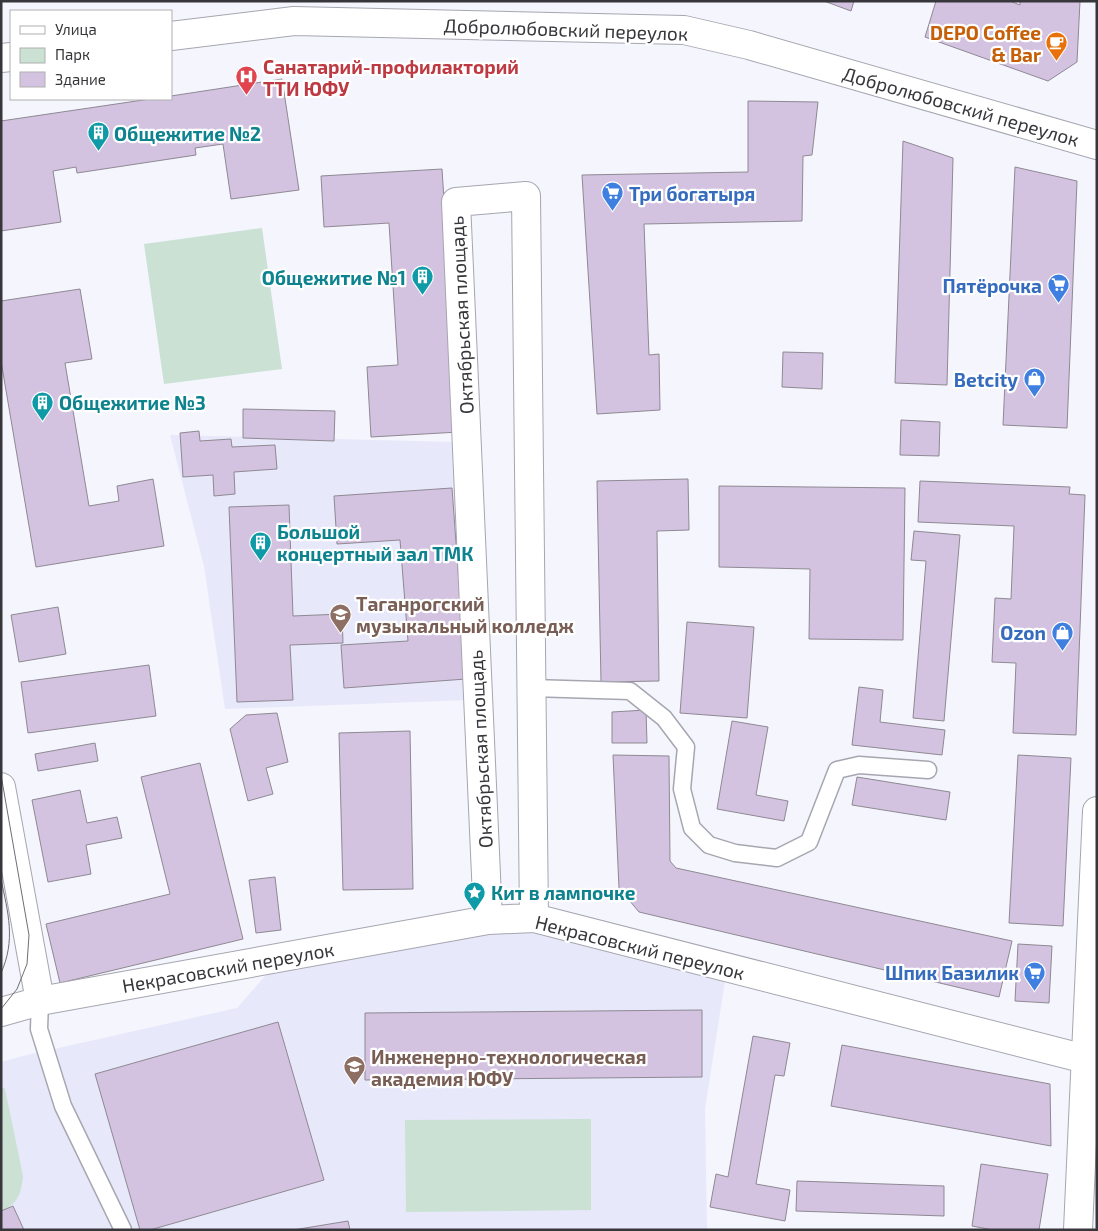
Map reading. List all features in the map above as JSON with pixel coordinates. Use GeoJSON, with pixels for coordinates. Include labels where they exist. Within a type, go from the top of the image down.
{"type":"FeatureCollection","features":[{"type":"Feature","properties":{"kind":"street","name":"Добролюбовский переулок"},"geometry":{"type":"LineString","coordinates":[[172,36],[294,21],[684,30],[749,45],[1097,145]]}},
{"type":"Feature","properties":{"kind":"street","name":"Октябрьская площадь"},"geometry":{"type":"LineString","coordinates":[[488,920],[456,202],[526,196],[534,918]]}},
{"type":"Feature","properties":{"kind":"street"},"geometry":{"type":"LineString","coordinates":[[1,787],[40,1000]]}},
{"type":"Feature","properties":{"kind":"street"},"geometry":{"type":"LineString","coordinates":[[1078,1230],[1091,1061],[1097,811]]}},
{"type":"Feature","properties":{"kind":"street","name":"Некрасовский переулок"},"geometry":{"type":"LineString","coordinates":[[1,1012],[40,1000],[488,920],[534,918],[1091,1061]]}},
{"type":"Feature","properties":{"kind":"lane"},"geometry":{"type":"LineString","coordinates":[[532,688],[630,690],[664,718],[686,748],[682,789],[692,828],[709,845],[735,853],[778,858],[809,842],[837,770],[859,765],[928,770]]}},
{"type":"Feature","properties":{"kind":"lane"},"geometry":{"type":"LineString","coordinates":[[40,1000],[40,1030],[64,1106],[123,1230]]}},
{"type":"Feature","properties":{"kind":"shaded area","name":"Таганрогский музыкальный колледж"},"geometry":{"type":"Polygon","coordinates":[[[170,435],[454,442],[470,700],[225,709],[204,566],[170,435]]]}},
{"type":"Feature","properties":{"kind":"shaded area","name":"Инженерно-технологическая академия ЮФУ"},"geometry":{"type":"Polygon","coordinates":[[[488,920],[727,968],[705,1109],[707,1230],[1,1230],[1,1062],[237,1008],[282,957],[488,920]]]}},
{"type":"Feature","properties":{"kind":"green space"},"geometry":{"type":"Polygon","coordinates":[[[262,228],[282,369],[164,384],[144,244],[262,228]]]}},
{"type":"Feature","properties":{"kind":"green space"},"geometry":{"type":"Polygon","coordinates":[[[1,1086],[5,1089],[23,1176],[18,1198],[1,1211],[1,1086]]]}},
{"type":"Feature","properties":{"kind":"green space"},"geometry":{"type":"Polygon","coordinates":[[[591,1119],[591,1210],[406,1212],[405,1120],[591,1119]]]}},
{"type":"Feature","properties":{"kind":"building"},"geometry":{"type":"Polygon","coordinates":[[[824,1],[854,1],[851,11],[824,1]]]}},
{"type":"Feature","properties":{"kind":"building"},"geometry":{"type":"Polygon","coordinates":[[[936,1],[1010,1],[1020,5],[1020,1],[1080,1],[1077,62],[1048,81],[925,37],[936,1]]]}},
{"type":"Feature","properties":{"kind":"building","name":"Общежитие №2"},"geometry":{"type":"Polygon","coordinates":[[[282,79],[299,190],[231,199],[223,144],[195,148],[196,155],[77,173],[76,167],[53,171],[61,222],[1,231],[1,121],[143,100],[172,100],[172,96],[282,79]]]}},
{"type":"Feature","properties":{"kind":"building"},"geometry":{"type":"Polygon","coordinates":[[[748,101],[818,102],[812,155],[803,156],[802,221],[644,224],[649,355],[659,354],[660,410],[597,414],[582,175],[748,172],[748,101]]]}},
{"type":"Feature","properties":{"kind":"building"},"geometry":{"type":"Polygon","coordinates":[[[903,141],[953,158],[947,385],[895,383],[903,141]]]}},
{"type":"Feature","properties":{"kind":"building"},"geometry":{"type":"Polygon","coordinates":[[[1015,167],[1077,181],[1067,428],[1003,425],[1015,167]]]}},
{"type":"Feature","properties":{"kind":"building","name":"Общежитие №1"},"geometry":{"type":"Polygon","coordinates":[[[442,169],[459,432],[371,437],[367,367],[398,365],[389,223],[324,227],[321,176],[442,169]]]}},
{"type":"Feature","properties":{"kind":"building","name":"Общежитие №3"},"geometry":{"type":"Polygon","coordinates":[[[80,289],[92,359],[65,363],[89,506],[119,501],[117,486],[153,479],[164,546],[36,567],[1,361],[1,301],[80,289]]]}},
{"type":"Feature","properties":{"kind":"building"},"geometry":{"type":"Polygon","coordinates":[[[783,352],[823,353],[822,389],[782,387],[783,352]]]}},
{"type":"Feature","properties":{"kind":"building"},"geometry":{"type":"Polygon","coordinates":[[[243,409],[335,411],[334,441],[243,438],[243,409]]]}},
{"type":"Feature","properties":{"kind":"building"},"geometry":{"type":"Polygon","coordinates":[[[901,420],[940,422],[939,456],[900,455],[901,420]]]}},
{"type":"Feature","properties":{"kind":"building"},"geometry":{"type":"Polygon","coordinates":[[[199,431],[200,441],[231,439],[232,447],[275,445],[277,469],[234,472],[235,494],[214,496],[213,475],[183,477],[180,433],[199,431]]]}},
{"type":"Feature","properties":{"kind":"building"},"geometry":{"type":"Polygon","coordinates":[[[688,479],[689,530],[657,531],[659,681],[601,682],[597,481],[688,479]]]}},
{"type":"Feature","properties":{"kind":"building"},"geometry":{"type":"Polygon","coordinates":[[[920,481],[1070,487],[1069,494],[1085,495],[1076,735],[1013,733],[1016,663],[992,662],[995,598],[1011,599],[1014,526],[918,522],[920,481]]]}},
{"type":"Feature","properties":{"kind":"building"},"geometry":{"type":"Polygon","coordinates":[[[719,486],[905,488],[903,640],[809,639],[810,569],[719,567],[719,486]]]}},
{"type":"Feature","properties":{"kind":"building"},"geometry":{"type":"Polygon","coordinates":[[[452,488],[466,679],[344,688],[341,645],[408,641],[400,540],[337,544],[334,496],[452,488]]]}},
{"type":"Feature","properties":{"kind":"building","name":"Большой концертный зал ТМК"},"geometry":{"type":"Polygon","coordinates":[[[289,505],[293,616],[342,614],[343,643],[290,645],[293,700],[237,702],[229,507],[289,505]]]}},
{"type":"Feature","properties":{"kind":"building"},"geometry":{"type":"Polygon","coordinates":[[[914,531],[960,535],[944,721],[913,718],[926,561],[911,560],[914,531]]]}},
{"type":"Feature","properties":{"kind":"building"},"geometry":{"type":"Polygon","coordinates":[[[58,607],[66,654],[19,662],[11,615],[58,607]]]}},
{"type":"Feature","properties":{"kind":"building"},"geometry":{"type":"Polygon","coordinates":[[[687,622],[754,627],[747,718],[680,713],[687,622]]]}},
{"type":"Feature","properties":{"kind":"building"},"geometry":{"type":"Polygon","coordinates":[[[149,665],[156,716],[28,733],[21,682],[149,665]]]}},
{"type":"Feature","properties":{"kind":"building"},"geometry":{"type":"Polygon","coordinates":[[[859,687],[883,690],[880,722],[945,730],[942,755],[852,745],[859,687]]]}},
{"type":"Feature","properties":{"kind":"building"},"geometry":{"type":"Polygon","coordinates":[[[646,710],[647,743],[612,743],[612,712],[646,710]]]}},
{"type":"Feature","properties":{"kind":"building"},"geometry":{"type":"Polygon","coordinates":[[[277,713],[288,762],[266,768],[273,794],[248,801],[230,729],[246,715],[277,713]]]}},
{"type":"Feature","properties":{"kind":"building"},"geometry":{"type":"Polygon","coordinates":[[[732,721],[768,727],[756,795],[788,801],[784,821],[717,809],[732,721]]]}},
{"type":"Feature","properties":{"kind":"building"},"geometry":{"type":"Polygon","coordinates":[[[410,731],[413,889],[343,890],[339,733],[410,731]]]}},
{"type":"Feature","properties":{"kind":"building"},"geometry":{"type":"Polygon","coordinates":[[[95,743],[98,761],[38,771],[35,754],[95,743]]]}},
{"type":"Feature","properties":{"kind":"building"},"geometry":{"type":"Polygon","coordinates":[[[613,755],[669,756],[670,861],[676,868],[1012,941],[999,997],[639,912],[619,888],[613,755]]]}},
{"type":"Feature","properties":{"kind":"building"},"geometry":{"type":"Polygon","coordinates":[[[1018,755],[1071,758],[1063,926],[1009,923],[1018,755]]]}},
{"type":"Feature","properties":{"kind":"building"},"geometry":{"type":"Polygon","coordinates":[[[200,763],[243,939],[60,983],[46,924],[170,894],[141,777],[200,763]]]}},
{"type":"Feature","properties":{"kind":"building"},"geometry":{"type":"Polygon","coordinates":[[[857,777],[950,792],[946,820],[852,805],[857,777]]]}},
{"type":"Feature","properties":{"kind":"building"},"geometry":{"type":"Polygon","coordinates":[[[80,790],[87,823],[117,817],[122,838],[86,845],[91,874],[48,882],[32,800],[80,790]]]}},
{"type":"Feature","properties":{"kind":"building"},"geometry":{"type":"Polygon","coordinates":[[[275,877],[281,930],[256,933],[249,880],[275,877]]]}},
{"type":"Feature","properties":{"kind":"building"},"geometry":{"type":"Polygon","coordinates":[[[1018,944],[1052,946],[1049,1003],[1015,1001],[1018,944]]]}},
{"type":"Feature","properties":{"kind":"building"},"geometry":{"type":"Polygon","coordinates":[[[702,1010],[702,1077],[365,1080],[365,1013],[702,1010]]]}},
{"type":"Feature","properties":{"kind":"building"},"geometry":{"type":"Polygon","coordinates":[[[278,1022],[324,1180],[150,1230],[140,1230],[95,1074],[278,1022]]]}},
{"type":"Feature","properties":{"kind":"building"},"geometry":{"type":"Polygon","coordinates":[[[753,1036],[790,1043],[784,1076],[775,1075],[756,1184],[790,1190],[785,1221],[710,1207],[716,1174],[728,1177],[753,1036]]]}},
{"type":"Feature","properties":{"kind":"building"},"geometry":{"type":"Polygon","coordinates":[[[842,1045],[1050,1084],[1051,1146],[831,1106],[842,1045]]]}},
{"type":"Feature","properties":{"kind":"building"},"geometry":{"type":"Polygon","coordinates":[[[981,1164],[1048,1174],[1039,1230],[993,1230],[972,1226],[981,1164]]]}},
{"type":"Feature","properties":{"kind":"building"},"geometry":{"type":"Polygon","coordinates":[[[797,1181],[944,1186],[944,1216],[796,1211],[797,1181]]]}},
{"type":"Feature","properties":{"kind":"building"},"geometry":{"type":"Polygon","coordinates":[[[13,1206],[24,1230],[1,1230],[1,1211],[13,1206]]]}},
{"type":"Feature","properties":{"kind":"building"},"geometry":{"type":"Polygon","coordinates":[[[348,1221],[350,1230],[293,1230],[348,1221]]]}},
{"type":"Feature","properties":{"kind":"tram line"},"geometry":{"type":"LineString","coordinates":[[1,775],[29,935],[27,964],[17,989],[1,1009]]}},
{"type":"Feature","properties":{"kind":"tram line"},"geometry":{"type":"LineString","coordinates":[[1,879],[9,926],[6,961],[1,973]]}},
{"type":"Feature","properties":{"kind":"place","name":"DEPO Coffee & Bar"},"geometry":{"type":"Point","coordinates":[1057,62]}},
{"type":"Feature","properties":{"kind":"place","name":"Санатарий-профилакторий ТТИ ЮФУ"},"geometry":{"type":"Point","coordinates":[247,96]}},
{"type":"Feature","properties":{"kind":"place","name":"Общежитие №2"},"geometry":{"type":"Point","coordinates":[98,152]}},
{"type":"Feature","properties":{"kind":"place","name":"Три богатыря"},"geometry":{"type":"Point","coordinates":[613,212]}},
{"type":"Feature","properties":{"kind":"place","name":"Общежитие №1"},"geometry":{"type":"Point","coordinates":[422,296]}},
{"type":"Feature","properties":{"kind":"place","name":"Пятёрочка"},"geometry":{"type":"Point","coordinates":[1058,304]}},
{"type":"Feature","properties":{"kind":"place","name":"Betcity"},"geometry":{"type":"Point","coordinates":[1034,398]}},
{"type":"Feature","properties":{"kind":"place","name":"Общежитие №3"},"geometry":{"type":"Point","coordinates":[43,421]}},
{"type":"Feature","properties":{"kind":"place","name":"Большой концертный зал ТМК"},"geometry":{"type":"Point","coordinates":[261,561]}},
{"type":"Feature","properties":{"kind":"place","name":"Таганрогский музыкальный колледж"},"geometry":{"type":"Point","coordinates":[340,633]}},
{"type":"Feature","properties":{"kind":"place","name":"Ozon"},"geometry":{"type":"Point","coordinates":[1062,651]}},
{"type":"Feature","properties":{"kind":"place","name":"Кит в лампочке"},"geometry":{"type":"Point","coordinates":[475,911]}},
{"type":"Feature","properties":{"kind":"place","name":"Шпик Базилик"},"geometry":{"type":"Point","coordinates":[1035,991]}},
{"type":"Feature","properties":{"kind":"place","name":"Инженерно-технологическая академия ЮФУ"},"geometry":{"type":"Point","coordinates":[355,1086]}}]}
